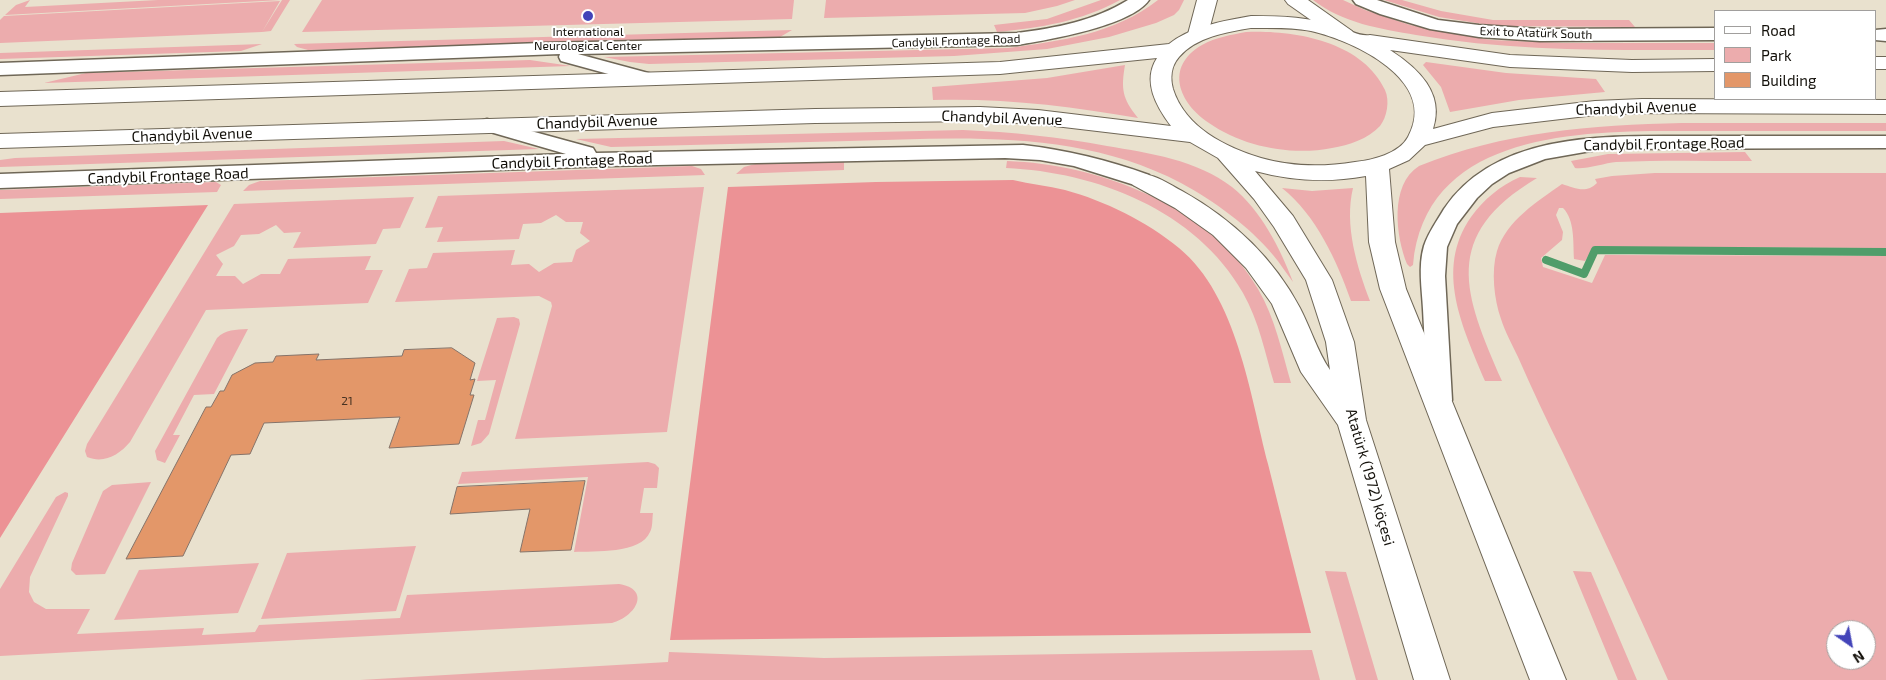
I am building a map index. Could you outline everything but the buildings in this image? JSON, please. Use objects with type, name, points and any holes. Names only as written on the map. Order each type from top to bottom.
[{"type":"main road","points":[[1198,34],[1206,0]]},
{"type":"main road","points":[[1295,0],[1351,37],[1387,56],[1410,75],[1424,97],[1427,119],[1418,140],[1402,155],[1376,166],[1342,173],[1302,173],[1263,166],[1226,154],[1193,134],[1172,113],[1161,90],[1162,69],[1174,50],[1198,34],[1222,26],[1251,22],[1275,22],[1314,26],[1351,37],[1510,61],[1632,66],[1714,65]]},
{"type":"main road","points":[[0,100],[1000,68],[1174,50]]},
{"type":"main road","name":"Chandybil Avenue","points":[[1418,140],[1492,120],[1577,110],[1642,106],[1886,106]]},
{"type":"main road","name":"Chandybil Avenue","points":[[4,142],[487,125],[815,116],[980,114],[1038,117],[1193,134]]},
{"type":"main road","name":"Atatürk (1972) köçesi","points":[[1226,154],[1262,192],[1284,222],[1319,280],[1340,342],[1351,420],[1432,680]]},
{"type":"main road","points":[[1376,166],[1382,242],[1393,289],[1548,680]]},
{"type":"main road","points":[[1141,180],[1178,198],[1206,216],[1232,236],[1257,263],[1284,303],[1311,364],[1351,420]]},
{"type":"street","name":"Candybil Frontage Road","points":[[75,65],[541,49],[1017,39],[1064,32],[1082,27],[1104,19],[1140,0]]},
{"type":"street","name":"Exit to Atatürk South","points":[[1362,0],[1386,10],[1436,25],[1478,32],[1540,35],[1714,34]]},
{"type":"street","points":[[541,49],[645,78]]},
{"type":"street","points":[[0,69],[75,65]]},
{"type":"street","points":[[0,86],[75,65]]},
{"type":"street","points":[[487,125],[608,159]]},
{"type":"street","name":"Candybil Frontage Road","points":[[1440,407],[1432,271],[1436,247],[1445,224],[1471,188],[1494,172],[1517,161],[1545,152],[1570,146],[1602,143],[1886,142]]},
{"type":"street","name":"Candybil Frontage Road","points":[[0,181],[608,159],[1027,152],[1075,159],[1141,180]]},
{"type":"green space","points":[[30,0],[25,7],[158,0],[281,0],[5,15],[16,5]]},
{"type":"green space","points":[[282,0],[290,0],[271,31],[262,32]]},
{"type":"green space","name":"International Neurological Center","points":[[322,0],[794,0],[792,19],[302,32]]},
{"type":"green space","points":[[826,0],[1075,0],[1025,13],[824,18]]},
{"type":"green space","points":[[1101,0],[1120,0],[1091,13],[1045,26],[997,32],[994,25],[1047,19]]},
{"type":"green space","points":[[1158,0],[1184,0],[1174,15],[1156,23],[1109,37],[1047,49],[954,56],[649,64],[604,57],[1008,48],[1067,39],[1105,28],[1124,21]]},
{"type":"green space","points":[[1313,0],[1343,0],[1365,10],[1410,25],[1491,40],[1563,43],[1714,43],[1714,50],[1565,49],[1490,45],[1403,33],[1362,24],[1324,8]]},
{"type":"green space","points":[[1384,0],[1402,0],[1441,11],[1493,20],[1629,20],[1635,27],[1495,26],[1439,17]]},
{"type":"green space","points":[[280,1],[262,32],[0,43],[0,20],[4,16]]},
{"type":"green space","points":[[792,30],[780,37],[308,50],[297,47],[294,44]]},
{"type":"green space","points":[[1246,32],[1285,33],[1305,37],[1325,42],[1344,50],[1360,60],[1374,73],[1387,94],[1387,109],[1380,126],[1364,138],[1351,143],[1332,148],[1301,151],[1252,144],[1209,123],[1190,105],[1184,95],[1180,85],[1180,74],[1183,64],[1190,54],[1207,42]]},
{"type":"green space","points":[[262,44],[241,51],[0,59],[0,53]]},
{"type":"green space","points":[[530,60],[571,66],[44,83],[86,73]]},
{"type":"green space","points":[[1426,62],[1506,73],[1596,79],[1605,92],[1519,100],[1450,112],[1441,87],[1423,65]]},
{"type":"green space","points":[[1125,65],[1124,93],[1129,105],[1138,118],[1036,104],[985,100],[933,100],[932,87],[1047,78]]},
{"type":"green space","points":[[1682,123],[1886,123],[1886,131],[1619,132],[1572,136],[1526,144],[1484,160],[1450,184],[1425,218],[1413,265],[1410,267],[1407,264],[1398,226],[1399,198],[1409,175],[1419,166],[1483,145],[1548,132]]},
{"type":"green space","points":[[963,130],[1035,135],[1089,143],[1156,155],[1204,170],[1232,187],[1261,218],[1276,243],[1293,282],[1264,244],[1218,206],[1181,183],[1142,166],[1101,153],[1060,145],[976,139],[611,147],[576,139]]},
{"type":"green space","points":[[504,141],[539,149],[0,167],[0,160],[15,158]]},
{"type":"green space","points":[[1745,152],[1752,161],[1616,162],[1575,168],[1571,161],[1608,154]]},
{"type":"green space","points":[[844,161],[844,170],[736,174],[744,167],[755,164]]},
{"type":"green space","points":[[1007,161],[1042,164],[1114,181],[1149,195],[1182,213],[1212,234],[1237,260],[1264,300],[1278,335],[1291,383],[1274,383],[1249,304],[1223,264],[1199,239],[1171,218],[1141,201],[1108,187],[1040,171],[1006,168]]},
{"type":"green space","points":[[692,166],[701,169],[705,175],[243,191],[249,185],[260,181]]},
{"type":"green space","points":[[1655,173],[1886,173],[1886,248],[1594,247],[1585,261],[1574,259],[1570,219],[1563,208],[1559,208],[1556,215],[1563,232],[1562,240],[1541,258],[1543,267],[1592,283],[1605,255],[1886,256],[1886,680],[1668,680],[1507,333],[1495,294],[1494,267],[1497,251],[1501,240],[1515,221],[1562,184],[1585,189],[1597,183],[1595,179]]},
{"type":"green space","points":[[1520,177],[1537,178],[1506,200],[1485,222],[1473,245],[1469,269],[1471,294],[1478,321],[1502,381],[1485,381],[1461,320],[1453,278],[1454,258],[1460,237],[1476,210],[1493,194]]},
{"type":"green space","points":[[216,182],[221,185],[217,192],[0,199],[0,190]]},
{"type":"green space","points":[[704,187],[667,432],[515,439],[552,306],[551,302],[539,296],[395,302],[409,269],[427,268],[433,253],[515,250],[511,265],[529,264],[539,272],[554,263],[572,262],[576,250],[590,241],[580,233],[583,222],[566,222],[556,215],[541,223],[523,224],[519,239],[437,242],[443,227],[425,228],[438,196]]},
{"type":"green space","points":[[1282,188],[1312,191],[1353,188],[1350,216],[1353,246],[1370,301],[1351,301],[1332,255],[1315,225],[1305,211]]},
{"type":"green space","points":[[414,197],[400,228],[383,229],[376,244],[293,248],[301,232],[284,233],[276,225],[259,234],[241,235],[234,246],[216,255],[223,264],[216,276],[235,276],[243,284],[261,274],[280,274],[288,259],[371,256],[365,270],[383,270],[368,303],[206,310],[130,442],[111,457],[93,459],[87,457],[85,451],[87,444],[234,204]]},
{"type":"green space","points":[[514,317],[519,319],[520,324],[489,434],[481,443],[471,446],[478,420],[485,420],[496,380],[477,381],[497,318]]},
{"type":"green space","points":[[248,329],[214,394],[194,395],[173,435],[180,435],[165,463],[157,460],[155,451],[217,338],[227,331]]},
{"type":"green space","points":[[648,462],[655,464],[659,468],[657,488],[644,488],[640,513],[653,513],[651,530],[645,539],[637,544],[616,550],[574,552],[588,477],[458,484],[462,472]]},
{"type":"green space","points":[[151,482],[105,574],[76,575],[71,570],[72,563],[103,491],[112,485]]},
{"type":"green space","points":[[65,492],[68,493],[68,496],[30,577],[29,592],[34,602],[46,609],[90,609],[77,634],[204,628],[202,635],[255,632],[259,625],[400,618],[407,595],[619,584],[635,591],[637,603],[628,615],[612,623],[0,656],[0,589],[56,497]]},
{"type":"green space","points":[[416,546],[396,611],[261,619],[287,553]]},
{"type":"green space","points":[[259,563],[238,613],[114,620],[139,570]]},
{"type":"green space","points":[[1325,571],[1346,572],[1378,680],[1356,680]]},
{"type":"green space","points":[[1573,571],[1591,572],[1637,680],[1618,680]]},
{"type":"green space","points":[[1312,650],[1320,680],[360,680],[668,662],[669,652],[824,658]]},
{"type":"shaded area","points":[[1013,180],[1080,195],[1125,213],[1153,229],[1179,248],[1199,268],[1215,292],[1228,319],[1247,378],[1311,633],[670,640],[728,187]]},
{"type":"shaded area","points":[[208,205],[0,538],[0,213]]},
{"type":"waterway","points":[[1546,260],[1584,274],[1595,250],[1886,252]]},
{"type":"place","name":"International Neurological Center","points":[[588,16]]}]
